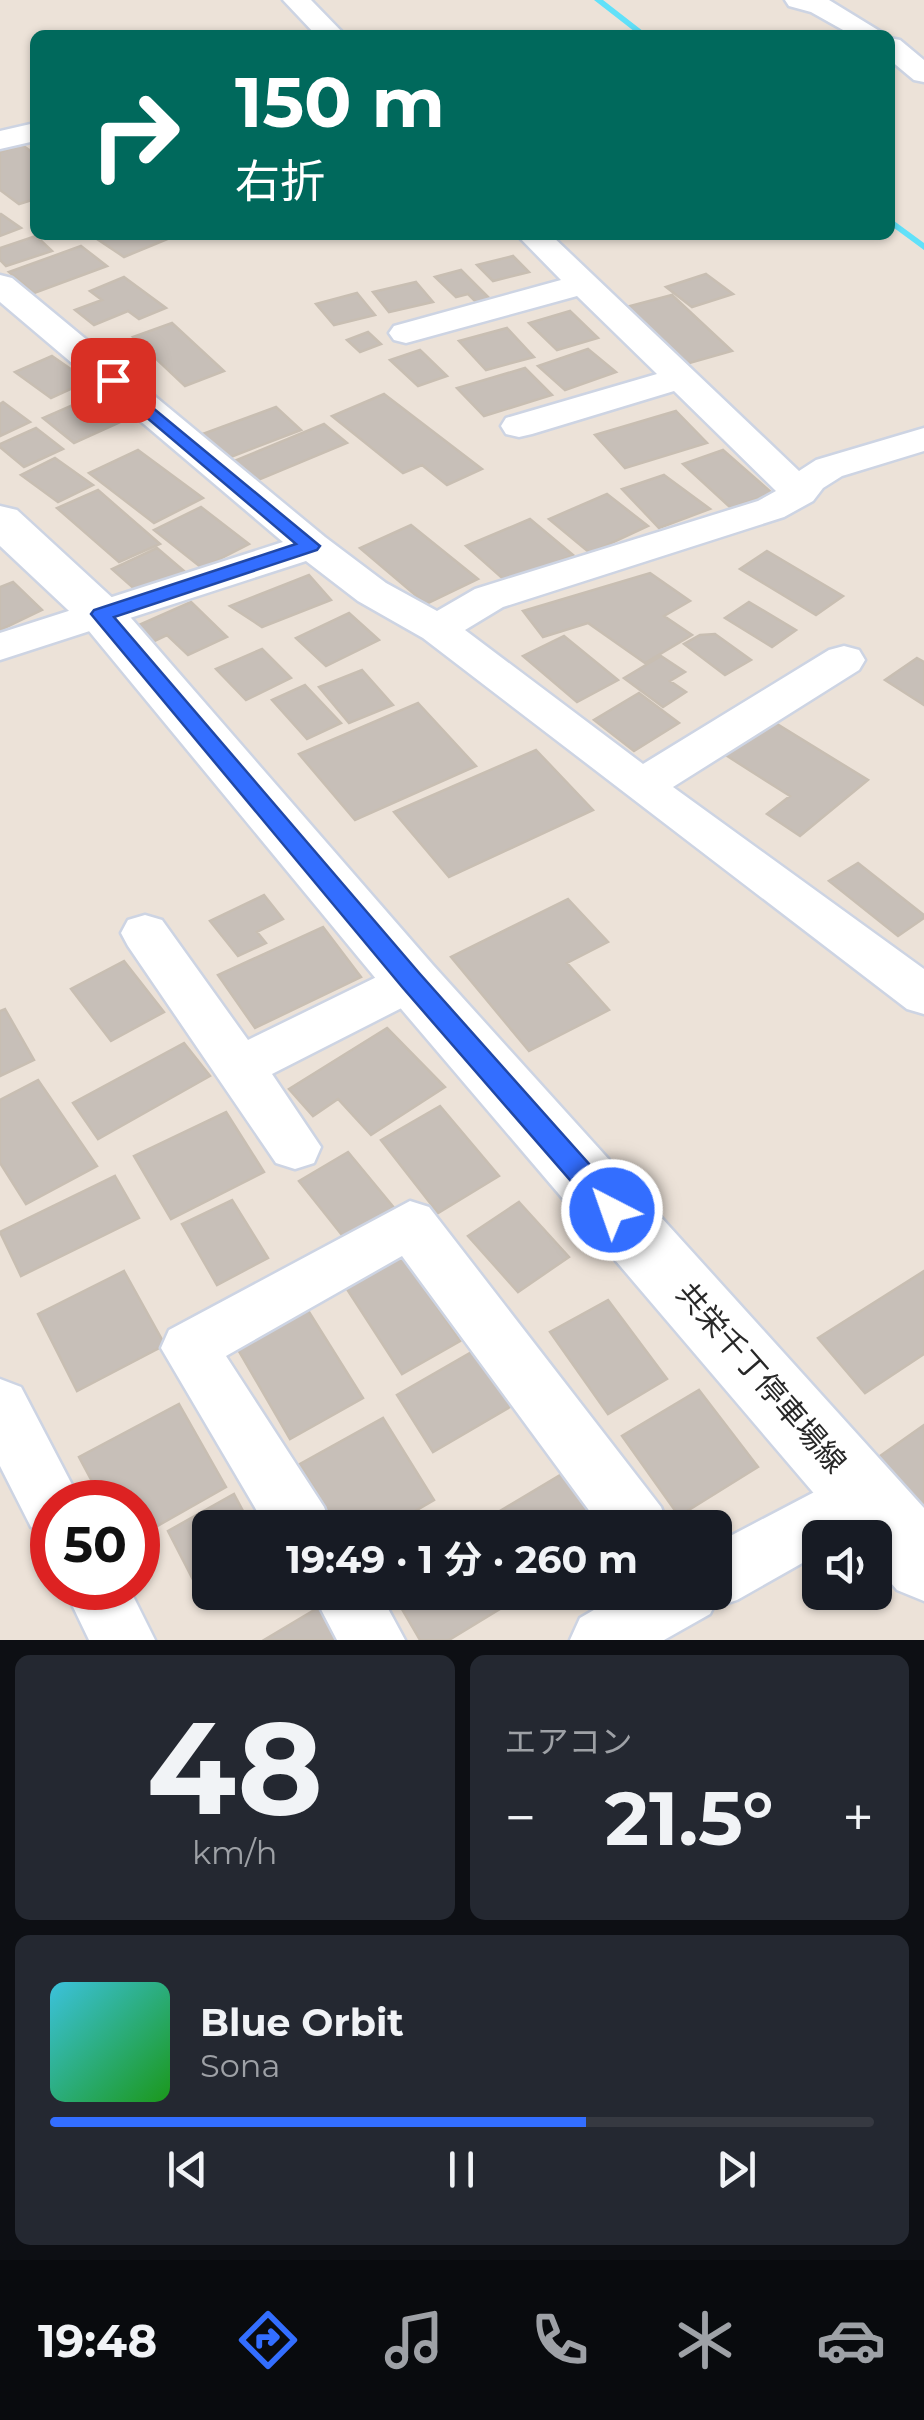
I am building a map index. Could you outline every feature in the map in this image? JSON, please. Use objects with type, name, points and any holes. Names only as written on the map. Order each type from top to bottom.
[{"type":"main road","name":"共栄千丁停車場線","points":[[0,520],[101,614],[412,981],[924,1564]]},
{"type":"street","points":[[296,0],[326,30]]},
{"type":"street","points":[[798,0],[820,6],[863,30]]},
{"type":"street","points":[[895,50],[924,74]]},
{"type":"street","points":[[0,140],[30,133]]},
{"type":"street","points":[[538,240],[800,494]]},
{"type":"street","points":[[406,334],[582,284]]},
{"type":"street","points":[[0,286],[310,546],[372,592],[437,629],[924,995]]},
{"type":"street","points":[[519,426],[680,378]]},
{"type":"street","points":[[437,629],[489,598],[771,509],[800,494],[810,480],[829,468],[924,438]]},
{"type":"street","points":[[0,647],[310,546]]},
{"type":"street","points":[[641,786],[844,660]]},
{"type":"street","points":[[145,934],[296,1147]]},
{"type":"street","points":[[240,1067],[412,981]]},
{"type":"street","points":[[291,1510],[188,1348],[410,1224],[624,1510]]},
{"type":"street","points":[[0,1406],[38,1480]]},
{"type":"street","points":[[732,1569],[864,1495]]},
{"type":"street","points":[[107,1610],[123,1640]]},
{"type":"street","points":[[354,1610],[373,1640]]},
{"type":"street","points":[[602,1640],[657,1610]]},
{"type":"building","points":[[22,145],[30,151],[30,201],[19,204],[0,190],[0,152]]},
{"type":"building","points":[[1,214],[21,228],[0,236]]},
{"type":"building","points":[[30,238],[40,240],[52,251],[6,266],[0,260],[0,248]]},
{"type":"building","points":[[98,240],[165,240],[124,257]]},
{"type":"building","points":[[81,246],[107,266],[34,293],[9,272]]},
{"type":"building","points":[[513,256],[529,272],[493,281],[477,265]]},
{"type":"building","points":[[461,270],[494,303],[478,304],[468,294],[456,297],[435,277]]},
{"type":"building","points":[[706,274],[733,294],[692,307],[666,287]]},
{"type":"building","points":[[124,277],[166,308],[139,319],[128,311],[94,325],[75,310],[102,300],[90,291]]},
{"type":"building","points":[[416,282],[433,302],[389,312],[373,292]]},
{"type":"building","points":[[357,293],[375,315],[334,325],[316,304]]},
{"type":"building","points":[[672,295],[732,351],[682,365],[623,308]]},
{"type":"building","points":[[570,311],[598,338],[557,350],[529,323]]},
{"type":"building","points":[[172,323],[224,371],[185,386],[133,337]]},
{"type":"building","points":[[507,328],[534,357],[486,370],[459,341]]},
{"type":"building","points":[[368,332],[381,344],[360,352],[347,340]]},
{"type":"building","points":[[588,349],[616,372],[565,390],[538,366]]},
{"type":"building","points":[[420,350],[447,376],[418,386],[390,360]]},
{"type":"building","points":[[52,356],[88,381],[51,398],[15,372]]},
{"type":"building","points":[[525,368],[552,395],[484,416],[457,388]]},
{"type":"building","points":[[384,394],[482,469],[447,485],[422,465],[403,473],[332,416]]},
{"type":"building","points":[[96,395],[127,419],[74,443],[43,418]]},
{"type":"building","points":[[3,402],[30,422],[0,436],[0,404]]},
{"type":"building","points":[[276,407],[301,430],[228,458],[200,435]]},
{"type":"building","points":[[676,411],[707,443],[625,468],[595,435]]},
{"type":"building","points":[[324,424],[347,443],[253,482],[232,462]]},
{"type":"building","points":[[36,428],[63,449],[24,467],[0,444]]},
{"type":"building","points":[[138,450],[203,498],[154,523],[89,473]]},
{"type":"building","points":[[723,450],[772,493],[731,508],[683,464]]},
{"type":"building","points":[[55,458],[93,485],[58,502],[21,475]]},
{"type":"building","points":[[664,475],[710,509],[659,528],[622,489]]},
{"type":"building","points":[[98,490],[160,544],[119,562],[57,508]]},
{"type":"building","points":[[607,494],[648,526],[590,553],[549,519]]},
{"type":"building","points":[[201,507],[249,544],[202,568],[154,530]]},
{"type":"building","points":[[530,519],[573,555],[509,584],[466,546]]},
{"type":"building","points":[[411,525],[478,579],[426,604],[360,548]]},
{"type":"building","points":[[157,548],[191,577],[164,579],[138,592],[112,569]]},
{"type":"building","points":[[767,551],[843,596],[816,615],[740,569]]},
{"type":"building","points":[[650,573],[690,601],[664,616],[692,635],[645,663],[588,623],[543,637],[523,611]]},
{"type":"building","points":[[309,575],[331,600],[262,627],[230,606]]},
{"type":"building","points":[[13,582],[42,610],[0,630],[0,587]]},
{"type":"building","points":[[191,602],[227,637],[188,655],[167,635],[146,645],[130,629]]},
{"type":"building","points":[[749,602],[796,630],[772,647],[725,618]]},
{"type":"building","points":[[349,613],[379,640],[326,666],[296,638]]},
{"type":"building","points":[[715,634],[751,660],[725,675],[684,644],[700,635]]},
{"type":"building","points":[[564,636],[618,680],[577,702],[523,656]]},
{"type":"building","points":[[262,649],[291,678],[246,700],[216,669]]},
{"type":"building","points":[[661,656],[685,672],[670,681],[686,692],[663,707],[624,678]]},
{"type":"building","points":[[917,658],[924,662],[924,705],[885,680]]},
{"type":"building","points":[[362,670],[393,705],[349,723],[319,687]]},
{"type":"building","points":[[305,685],[341,723],[307,739],[272,700]]},
{"type":"building","points":[[639,693],[679,723],[634,751],[594,720]]},
{"type":"building","points":[[418,703],[476,766],[355,820],[299,754]]},
{"type":"building","points":[[769,719],[868,780],[800,836],[767,814],[790,796],[724,754]]},
{"type":"building","points":[[536,750],[593,810],[449,877],[394,812]]},
{"type":"building","points":[[858,863],[924,918],[898,936],[829,881]]},
{"type":"building","points":[[264,895],[283,919],[257,932],[266,943],[238,956],[210,921]]},
{"type":"building","points":[[568,899],[608,942],[567,963],[609,1010],[529,1051],[451,957]]},
{"type":"building","points":[[323,927],[361,977],[255,1028],[218,975]]},
{"type":"building","points":[[124,961],[164,1012],[111,1041],[71,989]]},
{"type":"building","points":[[5,1009],[34,1060],[0,1076],[0,1011]]},
{"type":"building","points":[[387,1028],[445,1087],[371,1135],[338,1099],[313,1116],[289,1089]]},
{"type":"building","points":[[184,1043],[210,1076],[98,1139],[73,1103]]},
{"type":"building","points":[[38,1080],[97,1166],[26,1204],[0,1163],[0,1100]]},
{"type":"building","points":[[440,1106],[499,1176],[438,1213],[381,1140]]},
{"type":"building","points":[[226,1112],[264,1172],[171,1219],[134,1156]]},
{"type":"building","points":[[348,1152],[395,1209],[346,1240],[299,1181]]},
{"type":"building","points":[[115,1176],[139,1218],[21,1276],[0,1232]]},
{"type":"building","points":[[232,1200],[268,1258],[217,1285],[182,1224]]},
{"type":"building","points":[[519,1202],[569,1257],[518,1292],[468,1236]]},
{"type":"building","points":[[400,1253],[460,1341],[402,1374],[343,1283]]},
{"type":"building","points":[[124,1271],[165,1345],[77,1391],[38,1314]]},
{"type":"building","points":[[924,1271],[924,1354],[865,1393],[818,1338]]},
{"type":"building","points":[[608,1300],[667,1379],[608,1414],[550,1332]]},
{"type":"building","points":[[304,1304],[363,1398],[290,1439],[233,1341]]},
{"type":"building","points":[[477,1349],[515,1404],[433,1452],[397,1395]]},
{"type":"building","points":[[699,1390],[758,1467],[689,1510],[675,1510],[622,1436]]},
{"type":"building","points":[[179,1404],[226,1487],[160,1524],[160,1480],[91,1480],[79,1457]]},
{"type":"building","points":[[383,1418],[434,1500],[417,1510],[327,1510],[300,1464]]},
{"type":"building","points":[[924,1425],[924,1512],[870,1463]]},
{"type":"building","points":[[567,1471],[594,1510],[502,1510]]},
{"type":"building","points":[[234,1494],[242,1510],[205,1510]]},
{"type":"building","points":[[192,1518],[192,1578],[168,1531]]},
{"type":"building","points":[[314,1610],[323,1610],[339,1640],[264,1640]]},
{"type":"building","points":[[402,1610],[498,1610],[449,1640],[420,1640]]},
{"type":"waterway","points":[[598,0],[637,30]]},
{"type":"waterway","points":[[895,225],[924,247]]},
{"type":"route","points":[[113,380],[310,546],[101,614],[612,1210]]}]
